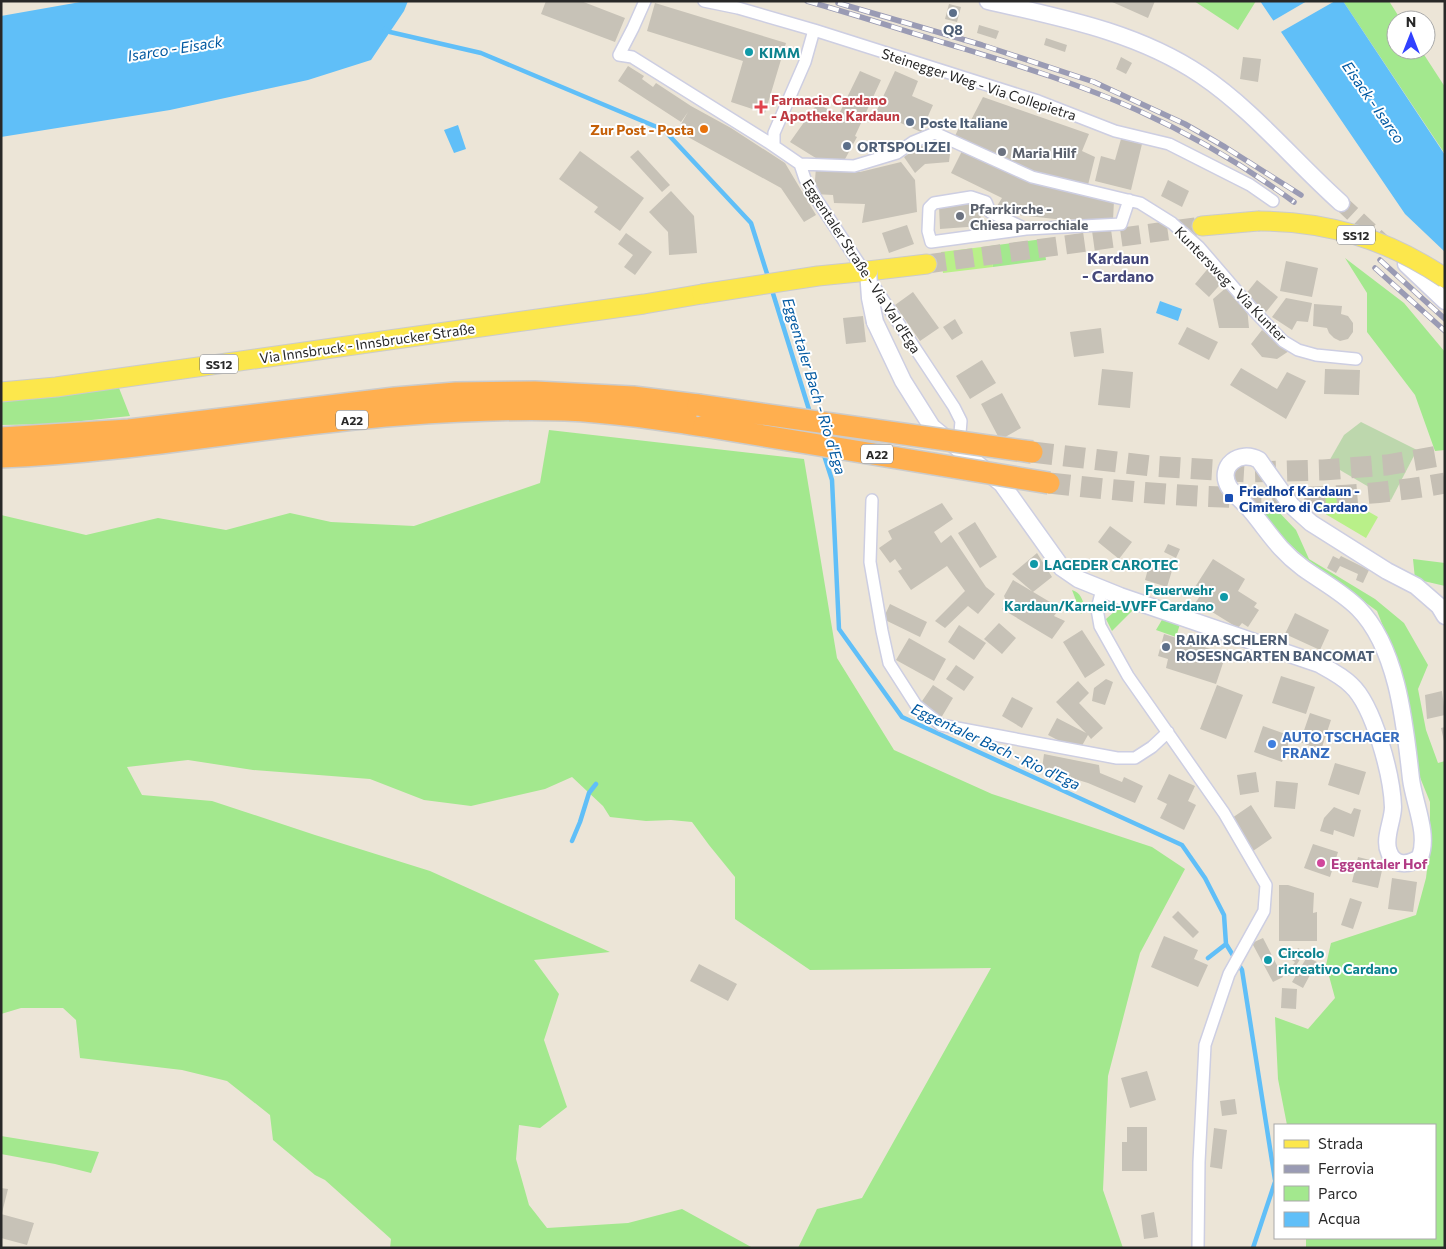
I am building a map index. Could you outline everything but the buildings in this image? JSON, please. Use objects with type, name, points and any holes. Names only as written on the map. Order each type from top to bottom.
[{"type":"highway","name":"A22","points":[[1,438],[129,430],[396,398],[456,393],[535,392],[633,398],[698,405],[1032,452]]},
{"type":"highway","name":"A22","points":[[1,457],[70,454],[398,415],[565,410],[630,415],[704,426],[1049,483]]},
{"type":"main road","name":"SS12","points":[[1202,226],[1258,221],[1314,224],[1348,232],[1402,253],[1445,278]]},
{"type":"main road","name":"SS12","points":[[868,271],[927,264]]},
{"type":"main road","name":"Via Innsbruck - Innsbrucker Straße","points":[[1,392],[56,387],[634,306],[818,276],[868,271]]},
{"type":"street","name":"Eggentaler Straße - Via Val d'Ega","points":[[645,1],[619,55],[632,57],[774,145],[800,164],[805,179],[815,197],[954,407],[961,422],[958,449]]},
{"type":"street","name":"Steinegger Weg - Via Collepietra","points":[[704,1],[738,8],[814,30],[1038,100],[1115,131],[1168,144],[1250,186],[1273,201]]},
{"type":"street","points":[[988,1],[1100,27],[1140,42],[1202,75],[1246,112],[1341,203]]},
{"type":"street","points":[[774,145],[774,133],[805,62],[814,30]]},
{"type":"street","name":"Kuntersweg - Via Kunter","points":[[800,164],[854,166],[897,153],[914,142],[935,133],[1032,177],[1140,203],[1172,222],[1199,247],[1283,341],[1298,350],[1316,355],[1356,359]]},
{"type":"street","points":[[1026,229],[990,212],[986,202],[970,197],[934,203],[929,208],[928,231],[931,242],[1026,229],[1121,224],[1129,200]]},
{"type":"street","points":[[1406,264],[1445,301]]},
{"type":"street","points":[[868,271],[870,298],[875,322],[903,380],[932,428],[1002,484],[1062,568],[1078,579],[1102,589],[1319,664],[1337,674],[1352,686],[1364,703],[1386,762],[1392,789],[1393,809],[1388,850],[1398,863],[1407,864],[1420,857],[1424,849],[1395,681],[1384,649],[1376,632],[1358,608],[1284,552],[1270,537],[1227,483],[1226,476],[1231,462],[1237,457],[1244,456],[1252,456],[1259,460],[1291,505],[1311,523],[1416,586],[1439,606],[1445,616]]},
{"type":"street","points":[[872,500],[870,562],[889,663],[916,705],[941,725],[1117,758],[1136,758],[1152,747],[1168,732]]},
{"type":"street","points":[[1102,589],[1097,609],[1097,618],[1100,626],[1128,676],[1224,813],[1266,885],[1264,910],[1229,974],[1204,1045],[1199,1162],[1198,1248]]},
{"type":"green space","points":[[1194,1],[1256,1],[1238,30]]},
{"type":"green space","points":[[1343,1],[1389,1],[1395,10],[1386,10],[1386,60],[1427,60],[1445,87],[1445,154]]},
{"type":"green space","points":[[1043,239],[1046,260],[993,267],[990,246]]},
{"type":"green space","points":[[990,246],[993,267],[943,273],[941,252]]},
{"type":"green space","points":[[1345,258],[1404,303],[1445,352],[1445,450],[1435,451],[1415,395],[1367,332],[1367,293]]},
{"type":"green space","points":[[119,388],[130,416],[53,424],[1,425],[1,400],[63,396]]},
{"type":"green space","points":[[1361,422],[1417,450],[1391,500],[1328,463],[1344,435]]},
{"type":"green space","points":[[549,430],[804,459],[837,658],[894,750],[992,794],[1152,847],[1185,869],[1140,953],[1108,1076],[1103,1190],[1123,1248],[798,1248],[817,1209],[862,1198],[991,968],[810,970],[735,919],[735,877],[692,822],[671,820],[646,821],[610,817],[603,806],[572,777],[545,789],[471,806],[424,800],[370,779],[253,770],[188,760],[127,767],[142,795],[212,801],[430,871],[610,952],[534,960],[559,994],[544,1040],[567,1107],[540,1128],[519,1125],[516,1159],[529,1205],[547,1228],[628,1223],[682,1209],[753,1248],[390,1248],[391,1239],[325,1180],[315,1175],[273,1140],[270,1115],[227,1081],[182,1070],[80,1058],[76,1020],[63,1008],[21,1008],[1,1014],[1,515],[86,535],[158,518],[226,530],[290,513],[331,522],[414,526],[540,483]]},
{"type":"green space","points":[[1329,489],[1378,517],[1366,538],[1317,509]]},
{"type":"green space","points":[[1260,507],[1275,508],[1296,530],[1309,559],[1375,599],[1404,623],[1428,665],[1418,689],[1426,730],[1438,763],[1445,761],[1445,1248],[1306,1248],[1306,1239],[1436,1239],[1436,1124],[1287,1124],[1278,1079],[1275,1017],[1308,1029],[1335,998],[1326,965],[1331,943],[1416,915],[1426,878],[1430,845],[1430,802],[1417,770],[1411,713],[1404,679],[1377,611],[1304,557],[1277,533]]},
{"type":"green space","points":[[1413,559],[1445,563],[1445,586],[1415,579]]},
{"type":"green space","points":[[1072,590],[1083,601],[1085,607],[1081,614]]},
{"type":"green space","points":[[1123,604],[1135,608],[1112,631],[1106,619]]},
{"type":"green space","points":[[1163,618],[1180,624],[1176,637],[1156,630]]},
{"type":"green space","points":[[1,1136],[99,1152],[91,1173],[1,1154]]},
{"type":"water","name":"Isarco - Eisack","points":[[86,1],[408,1],[404,11],[371,60],[308,80],[170,110],[1,137],[1,16]]},
{"type":"water","name":"Eisack - Isarco","points":[[1260,1],[1343,1],[1445,155],[1445,252],[1405,214]]},
{"type":"water","points":[[458,125],[466,149],[454,153],[444,130]]},
{"type":"water","points":[[1160,301],[1182,309],[1178,321],[1156,313]]},
{"type":"pier","points":[[1307,1],[1335,1],[1279,33],[1271,22]]},
{"type":"waterway","name":"Eggentaler Bach - Rio d'Ega","points":[[385,29],[390,32],[481,53],[664,130],[751,223],[769,280]]},
{"type":"waterway","name":"Eggentaler Bach - Rio d'Ega","points":[[771,287],[811,416]]},
{"type":"waterway","name":"Eggentaler Bach - Rio d'Ega","points":[[823,452],[832,480],[839,629],[902,717],[1182,845],[1205,878],[1224,915],[1226,944],[1242,970],[1274,1174]]},
{"type":"waterway","points":[[572,841],[589,793],[596,784]]},
{"type":"waterway","points":[[1208,958],[1226,944]]},
{"type":"waterway","name":"Eggentaler Bach - Rio d'Ega","points":[[1253,1248],[1274,1185]]},
{"type":"tunnel","points":[[1341,203],[1386,245]]},
{"type":"tunnel","points":[[927,264],[1202,226]]},
{"type":"tunnel","points":[[1032,452],[1151,466],[1249,472],[1323,470],[1387,465],[1445,455]]},
{"type":"tunnel","points":[[1049,483],[1148,493],[1247,498],[1346,495],[1395,491],[1445,483]]},
{"type":"railway","points":[[807,1],[1018,66],[1114,100],[1198,141],[1257,176],[1294,202]]},
{"type":"railway","points":[[838,3],[982,45],[1094,82],[1185,124],[1301,195]]},
{"type":"railway","points":[[1380,260],[1445,319]]},
{"type":"railway","points":[[1375,268],[1445,331]]},
{"type":"place","name":"Q8","points":[[953,13]]},
{"type":"place","name":"KIMM","points":[[749,52]]},
{"type":"place","name":"Farmacia Cardano - Apotheke Kardaun","points":[[761,107]]},
{"type":"place","name":"Poste Italiane","points":[[910,122]]},
{"type":"place","name":"Zur Post - Posta","points":[[704,129]]},
{"type":"place","name":"ORTSPOLIZEI","points":[[847,146]]},
{"type":"place","name":"Maria Hilf","points":[[1002,152]]},
{"type":"place","name":"Pfarrkirche - Chiesa parrochiale","points":[[960,216]]},
{"type":"place","name":"Friedhof Kardaun - Cimitero di Cardano","points":[[1229,498]]},
{"type":"place","name":"LAGEDER CAROTEC","points":[[1034,564]]},
{"type":"place","name":"Feuerwehr Kardaun/Karneid-VVFF Cardano","points":[[1224,597]]},
{"type":"place","name":"RAIKA SCHLERN ROSESNGARTEN BANCOMAT","points":[[1166,647]]},
{"type":"place","name":"AUTO TSCHAGER FRANZ","points":[[1272,744]]},
{"type":"place","name":"Eggentaler Hof","points":[[1321,863]]},
{"type":"place","name":"Circolo ricreativo Cardano","points":[[1268,960]]},
{"type":"district","name":"Kardaun - Cardano","points":[[1118,266]]}]
